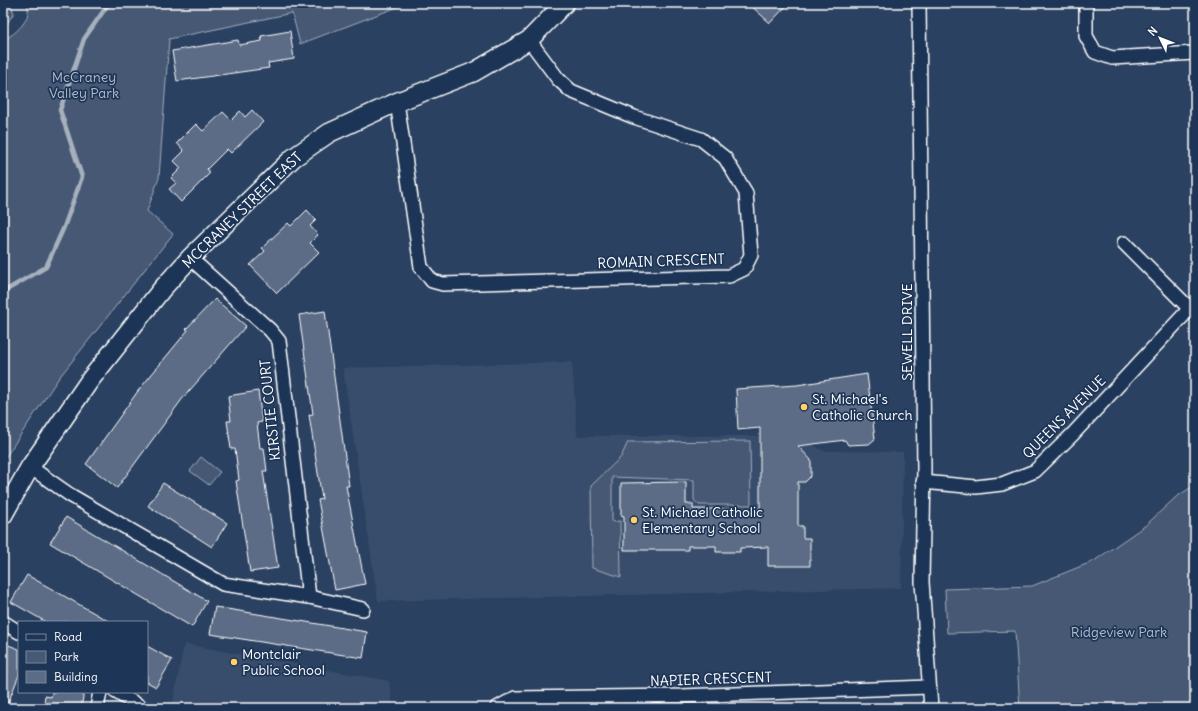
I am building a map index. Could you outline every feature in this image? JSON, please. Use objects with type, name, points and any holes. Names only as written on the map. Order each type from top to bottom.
[{"type":"street","name":"MCCRANEY STREET EAST","points":[[3,515],[30,467],[90,380],[162,289],[190,258],[293,158],[329,133],[397,102],[474,72],[529,40],[565,3]]},
{"type":"street","name":"SEWELL DRIVE","points":[[919,3],[923,482],[922,582],[931,708]]},
{"type":"street","points":[[1086,3],[1086,36],[1095,52],[1112,58],[1195,53]]},
{"type":"street","name":"ROMAIN CRESCENT","points":[[397,102],[421,268],[432,281],[443,284],[729,276],[744,269],[751,255],[746,194],[725,158],[701,139],[634,117],[571,91],[558,79],[529,40]]},
{"type":"street","points":[[1124,243],[1192,305]]},
{"type":"street","name":"KIRSTIE COURT","points":[[190,258],[270,330],[279,341],[309,597]]},
{"type":"street","name":"QUEENS AVENUE","points":[[923,482],[976,487],[1002,484],[1035,471],[1072,435],[1182,318],[1192,305]]},
{"type":"street","points":[[30,467],[70,495],[223,584],[309,597],[363,609]]},
{"type":"street","points":[[3,622],[18,631]]},
{"type":"street","name":"NAPIER CRESCENT","points":[[497,708],[515,698],[682,696],[929,687]]},
{"type":"street","points":[[97,708],[100,693]]},
{"type":"street","points":[[118,693],[141,707]]},
{"type":"shaded area","name":"St. Michael Catholic Elementary School","points":[[572,362],[577,436],[800,436],[823,451],[903,452],[901,588],[378,601],[343,368]]},
{"type":"shaded area","name":"Montclair Public School","points":[[184,644],[389,681],[393,708],[172,708]]},
{"type":"green space","points":[[3,3],[10,3],[14,13],[3,27]]},
{"type":"green space","name":"McCraney Valley Park","points":[[26,3],[408,3],[300,44],[292,13],[169,39],[159,178],[147,211],[173,234],[58,379],[3,461],[3,47],[5,39],[19,29],[26,19],[28,8]]},
{"type":"green space","points":[[750,441],[751,505],[699,505],[694,500],[694,480],[612,477],[612,522],[620,521],[621,577],[592,568],[591,486],[621,457],[628,442]]},
{"type":"green space","points":[[201,457],[220,472],[209,485],[190,471]]},
{"type":"green space","name":"Ridgeview Park","points":[[1195,485],[1195,708],[1020,708],[1015,631],[947,633],[945,589],[1032,586],[1094,561],[1146,525],[1176,497]]},
{"type":"building","points":[[748,3],[789,3],[770,23]]},
{"type":"building","points":[[290,31],[294,59],[268,63],[269,68],[177,81],[172,51],[238,40],[239,45],[262,41],[261,36]]},
{"type":"building","points":[[252,110],[263,122],[231,153],[227,149],[207,169],[210,173],[181,202],[169,189],[176,183],[171,178],[181,168],[174,161],[184,151],[177,143],[196,124],[203,131],[223,112],[231,120],[240,111],[245,117]]},
{"type":"building","points":[[307,210],[316,220],[310,226],[318,235],[310,243],[319,252],[277,293],[250,265],[265,251],[262,248],[288,223],[291,226]]},
{"type":"building","points":[[215,299],[246,326],[183,398],[117,488],[86,464],[138,391],[188,330],[186,329]]},
{"type":"building","points":[[325,311],[349,486],[346,486],[365,584],[335,590],[318,500],[322,499],[309,415],[313,414],[299,315]]},
{"type":"building","points":[[867,374],[875,439],[869,444],[848,445],[845,440],[798,446],[811,460],[811,476],[805,482],[798,482],[798,526],[803,526],[803,538],[810,538],[810,566],[768,566],[768,547],[740,548],[740,552],[716,552],[716,546],[688,546],[688,550],[624,550],[624,516],[621,515],[621,483],[686,482],[686,504],[693,504],[693,509],[760,509],[760,428],[738,430],[736,389],[797,385]]},
{"type":"building","points":[[258,391],[262,422],[257,423],[260,448],[264,448],[267,471],[263,471],[278,568],[250,572],[236,481],[239,480],[235,449],[231,449],[227,421],[231,421],[228,396]]},
{"type":"building","points":[[163,483],[227,523],[212,547],[148,506]]},
{"type":"building","points":[[66,517],[207,601],[192,627],[50,543]]},
{"type":"building","points":[[27,575],[108,621],[44,621],[11,602]]},
{"type":"building","points":[[215,607],[367,632],[363,658],[210,634]]},
{"type":"building","points":[[3,643],[18,649],[18,678],[6,708],[3,708]]},
{"type":"building","points":[[148,647],[172,660],[156,687],[148,683]]},
{"type":"building","points":[[52,693],[84,693],[81,708],[43,708],[45,696],[51,697]]},
{"type":"waterway","points":[[3,292],[46,267],[64,227],[82,177],[60,110],[84,39],[109,3]]},
{"type":"place","name":"St. Michael's Catholic Church","points":[[804,407]]},
{"type":"place","name":"St. Michael Catholic Elementary School","points":[[634,520]]},
{"type":"place","name":"Montclair Public School","points":[[234,662]]}]
